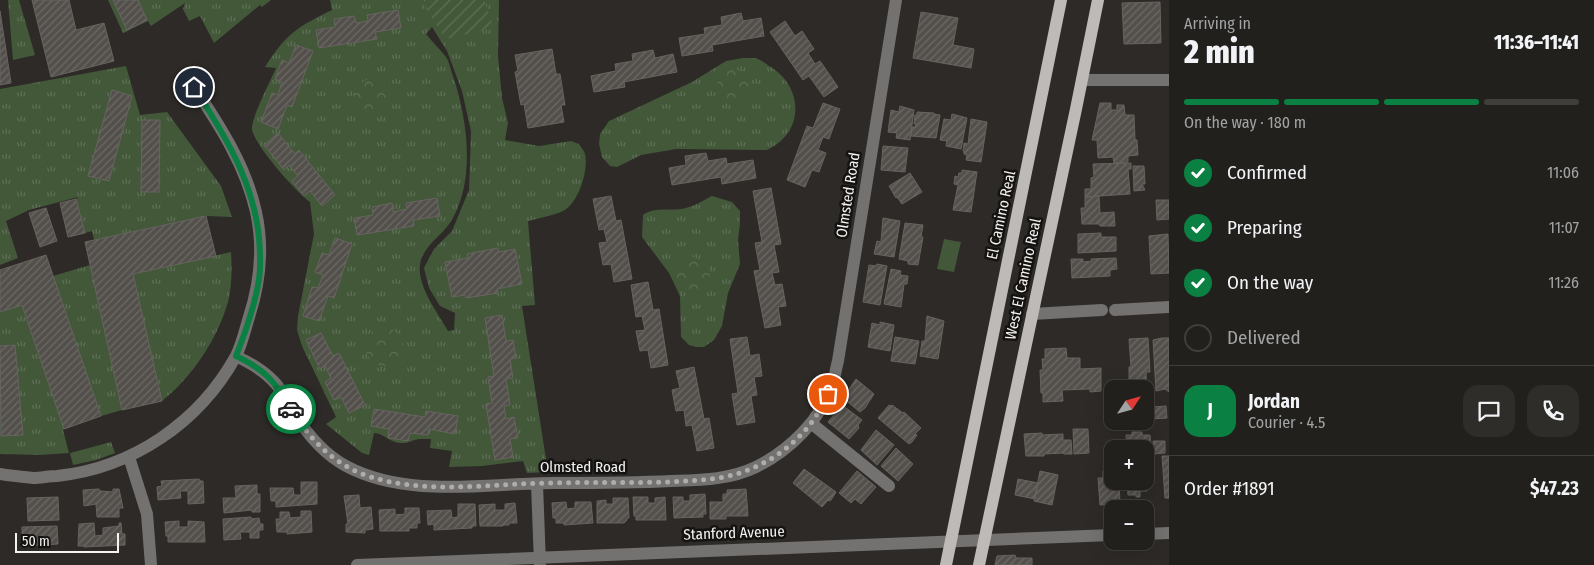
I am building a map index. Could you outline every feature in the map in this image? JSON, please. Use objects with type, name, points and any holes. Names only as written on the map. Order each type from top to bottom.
[{"type":"main road","name":"El Camino Real","points":[[951,540],[1061,0]]},
{"type":"main road","name":"West El Camino Real","points":[[979,565],[1098,0]]},
{"type":"main road","points":[[946,565],[951,540]]},
{"type":"street","name":"Olmsted Road","points":[[236,356],[262,371],[277,385],[309,435],[326,453],[345,466],[365,475],[386,481],[426,486],[460,487],[537,484],[622,484],[708,480],[733,475],[755,467],[776,456],[795,442],[811,423],[823,406],[833,383],[896,0]]},
{"type":"street","points":[[1082,80],[1169,80]]},
{"type":"street","points":[[0,474],[36,478],[68,474],[92,470],[129,457],[150,446],[185,420],[212,391],[236,356],[246,328],[259,278],[260,248],[257,219],[252,198],[239,162],[221,129],[194,87]]},
{"type":"street","points":[[1032,314],[1169,307]]},
{"type":"street","points":[[811,423],[889,486]]},
{"type":"street","points":[[129,457],[147,514],[151,565]]},
{"type":"street","points":[[537,484],[540,561]]},
{"type":"street","points":[[1154,534],[1169,533]]},
{"type":"street","name":"Stanford Avenue","points":[[357,565],[540,561],[951,540],[984,541],[1104,535]]},
{"type":"green space","points":[[8,0],[19,0],[35,55],[13,60]]},
{"type":"green space","points":[[108,0],[271,0],[262,7],[260,5],[214,43],[200,16],[189,21],[183,9],[185,3],[151,26],[148,21],[123,33]]},
{"type":"green space","points":[[330,0],[499,0],[498,56],[502,98],[508,123],[505,140],[539,146],[571,141],[579,144],[585,153],[584,177],[578,194],[568,207],[550,216],[528,221],[535,305],[522,306],[548,472],[527,473],[523,461],[482,466],[449,467],[452,451],[430,448],[431,439],[399,443],[374,433],[369,455],[362,453],[326,424],[336,417],[302,346],[297,330],[314,234],[310,202],[286,179],[260,146],[252,129],[258,108],[276,68],[265,67],[272,56],[293,32],[332,10]],"holes":[[[432,27],[447,51],[462,91],[471,131],[469,190],[452,231],[434,249],[424,268],[429,288],[440,306],[455,313],[454,330],[448,331],[425,290],[420,273],[420,265],[425,251],[446,228],[461,200],[465,183],[467,148],[459,95],[449,62],[426,34]]]},
{"type":"green space","points":[[424,0],[484,0],[494,28],[445,39],[427,10]]},
{"type":"green space","points":[[755,58],[764,62],[780,74],[789,85],[794,96],[794,121],[789,132],[780,142],[767,150],[676,149],[641,155],[617,167],[610,166],[602,157],[599,144],[600,134],[609,121],[692,82],[726,61]]},
{"type":"green space","points":[[126,66],[140,115],[167,112],[221,186],[232,217],[206,216],[94,240],[92,231],[85,233],[76,199],[78,197],[29,210],[6,221],[18,258],[0,265],[0,89]]},
{"type":"green space","points":[[731,67],[745,75],[751,86],[749,97],[735,106],[723,101],[717,88],[718,74],[724,69]]},
{"type":"green space","points":[[382,77],[389,81],[392,97],[389,107],[381,113],[365,114],[356,105],[357,89],[366,80]]},
{"type":"green space","points":[[712,196],[732,202],[740,211],[738,240],[740,264],[728,293],[722,326],[714,340],[704,347],[696,347],[689,345],[681,337],[680,296],[669,273],[642,237],[643,215],[658,210],[689,207]]},
{"type":"green space","points":[[944,239],[961,242],[954,272],[937,269]]},
{"type":"green space","points":[[231,252],[228,302],[217,330],[193,369],[162,401],[133,274]]},
{"type":"green space","points":[[693,257],[706,263],[710,275],[703,289],[686,293],[676,281],[676,272],[679,265],[685,259]]},
{"type":"green space","points":[[90,265],[122,410],[101,416],[53,276]]},
{"type":"green space","points":[[22,305],[64,429],[69,453],[39,455],[0,454],[0,312]]},
{"type":"green space","points":[[384,327],[398,335],[405,349],[404,355],[400,360],[388,366],[380,365],[372,360],[367,353],[365,345],[367,338],[373,331]]},
{"type":"green space","points":[[111,442],[115,453],[96,460],[73,465],[70,453]]},
{"type":"building","points":[[32,0],[69,0],[76,30],[104,23],[114,61],[51,77]]},
{"type":"building","points":[[113,0],[138,0],[147,20],[127,30]]},
{"type":"building","points":[[1160,2],[1161,43],[1124,44],[1122,3]]},
{"type":"building","points":[[398,10],[401,28],[375,32],[377,39],[319,48],[316,30],[335,27],[334,19],[354,16],[356,23],[368,21],[367,15]]},
{"type":"building","points":[[0,11],[11,83],[0,85]]},
{"type":"building","points":[[921,12],[958,18],[953,45],[974,49],[971,68],[913,58]]},
{"type":"building","points":[[741,13],[743,21],[761,18],[764,36],[712,45],[713,51],[682,56],[679,38],[705,34],[704,28],[722,25],[721,17]]},
{"type":"building","points":[[785,21],[795,36],[802,31],[814,49],[808,53],[815,64],[820,61],[838,87],[824,97],[809,76],[803,80],[770,32]]},
{"type":"building","points":[[296,45],[313,51],[292,107],[287,105],[278,129],[261,122],[272,93],[278,95],[282,82],[275,79],[282,60],[289,63]]},
{"type":"building","points":[[552,49],[556,74],[560,74],[565,105],[561,105],[564,122],[528,128],[524,104],[521,105],[515,72],[518,71],[515,55]]},
{"type":"building","points":[[653,50],[655,58],[673,54],[677,72],[624,82],[625,87],[594,92],[591,76],[616,71],[615,64],[633,61],[632,54]]},
{"type":"building","points":[[112,90],[132,96],[109,181],[88,176]]},
{"type":"building","points":[[823,103],[840,109],[829,139],[823,137],[818,150],[826,153],[819,172],[812,170],[805,187],[787,180],[807,126],[813,128]]},
{"type":"building","points":[[1100,103],[1111,103],[1111,110],[1117,110],[1117,105],[1124,105],[1125,115],[1134,115],[1138,155],[1128,156],[1128,162],[1114,163],[1113,157],[1098,158],[1097,140],[1092,140]]},
{"type":"building","points":[[900,106],[914,110],[910,140],[896,138],[897,133],[888,132],[891,110],[899,112]]},
{"type":"building","points":[[917,112],[940,115],[936,138],[911,136],[912,127],[915,127],[916,124],[914,124]]},
{"type":"building","points":[[952,114],[967,118],[961,149],[946,146],[947,141],[940,140],[944,119],[951,120]]},
{"type":"building","points":[[971,119],[987,122],[981,162],[966,160],[967,155],[963,151],[964,143],[968,144]]},
{"type":"building","points":[[142,120],[160,120],[159,192],[141,192]]},
{"type":"building","points":[[278,133],[295,154],[299,150],[335,195],[322,206],[310,191],[304,196],[292,181],[298,176],[289,165],[284,170],[264,145]]},
{"type":"building","points":[[883,146],[908,148],[905,172],[881,170]]},
{"type":"building","points":[[706,153],[708,161],[726,158],[727,164],[753,160],[756,178],[722,184],[721,177],[672,185],[669,168],[686,165],[685,156]]},
{"type":"building","points":[[1131,163],[1131,169],[1128,169],[1130,194],[1085,197],[1085,189],[1091,189],[1091,178],[1094,177],[1093,164]]},
{"type":"building","points":[[1133,166],[1144,166],[1145,184],[1142,184],[1145,190],[1134,191]]},
{"type":"building","points":[[962,170],[977,172],[971,212],[953,210],[958,185],[954,184],[955,176],[958,177]]},
{"type":"building","points":[[910,173],[922,192],[902,204],[889,186]]},
{"type":"building","points":[[771,188],[781,244],[774,245],[779,272],[772,273],[775,285],[782,284],[786,306],[778,307],[781,325],[765,328],[754,271],[760,270],[755,243],[762,242],[753,191]]},
{"type":"building","points":[[611,196],[616,221],[621,220],[632,279],[614,282],[611,264],[603,265],[599,243],[607,242],[604,229],[599,230],[593,199]]},
{"type":"building","points":[[1099,196],[1100,213],[1114,212],[1115,226],[1082,224],[1081,208],[1085,208],[1085,197]]},
{"type":"building","points":[[437,198],[440,216],[413,220],[414,226],[357,235],[354,218],[373,215],[372,207],[392,203],[393,212],[407,209],[406,203]]},
{"type":"building","points":[[76,199],[85,233],[68,237],[60,203]]},
{"type":"building","points":[[1156,200],[1169,200],[1169,219],[1157,220]]},
{"type":"building","points":[[46,208],[57,241],[40,247],[29,213]]},
{"type":"building","points":[[206,216],[216,256],[133,274],[162,401],[122,410],[85,242]]},
{"type":"building","points":[[883,218],[900,221],[894,257],[874,254],[877,241],[881,242]]},
{"type":"building","points":[[905,223],[923,225],[918,265],[908,264],[908,261],[899,259]]},
{"type":"building","points":[[1101,233],[1101,237],[1116,237],[1116,251],[1078,253],[1078,234]]},
{"type":"building","points":[[1168,234],[1169,273],[1151,274],[1149,236]]},
{"type":"building","points":[[335,238],[352,244],[334,298],[328,296],[319,321],[303,316],[312,287],[318,288],[323,275],[315,272],[322,253],[329,255]]},
{"type":"building","points":[[498,248],[499,252],[515,249],[522,284],[497,289],[498,293],[466,298],[465,295],[452,297],[445,262],[468,258],[467,254]]},
{"type":"building","points":[[46,255],[101,416],[64,429],[22,305],[0,312],[0,270]]},
{"type":"building","points":[[1116,258],[1117,269],[1110,270],[1110,276],[1072,278],[1071,259],[1083,259],[1083,262],[1092,261],[1091,259]]},
{"type":"building","points":[[877,264],[887,266],[880,305],[863,302],[869,265],[876,266]]},
{"type":"building","points":[[891,269],[901,271],[900,275],[908,276],[907,284],[904,284],[901,307],[884,304]]},
{"type":"building","points":[[648,282],[653,310],[659,309],[668,365],[651,368],[648,350],[640,351],[636,331],[645,330],[642,316],[636,317],[631,285]]},
{"type":"building","points":[[502,315],[506,341],[513,340],[516,358],[510,359],[513,378],[506,379],[510,405],[504,406],[506,419],[514,417],[518,438],[510,439],[513,457],[495,460],[486,404],[492,403],[488,377],[494,376],[485,318]]},
{"type":"building","points":[[927,316],[944,321],[938,359],[920,356],[922,341],[925,341]]},
{"type":"building","points":[[880,322],[894,325],[890,351],[868,347],[872,323],[880,325]]},
{"type":"building","points":[[321,333],[333,356],[339,353],[365,405],[349,413],[341,397],[334,400],[325,382],[331,378],[325,366],[320,369],[306,340]]},
{"type":"building","points":[[747,337],[750,356],[759,354],[762,376],[754,377],[757,395],[751,396],[755,422],[737,425],[732,394],[738,393],[730,339]]},
{"type":"building","points":[[895,337],[919,341],[915,364],[891,361]]},
{"type":"building","points":[[1148,338],[1150,372],[1146,372],[1146,380],[1129,380],[1129,367],[1131,367],[1129,339]]},
{"type":"building","points":[[1169,338],[1169,392],[1165,389],[1156,391],[1153,340]]},
{"type":"building","points":[[15,345],[23,435],[1,436],[0,346]]},
{"type":"building","points":[[1066,348],[1067,358],[1080,358],[1080,369],[1101,368],[1101,391],[1090,392],[1090,389],[1062,390],[1063,401],[1043,402],[1040,370],[1043,370],[1042,359],[1045,359],[1045,349]]},
{"type":"building","points":[[694,367],[704,419],[709,418],[714,448],[697,451],[692,425],[686,426],[684,410],[676,411],[672,390],[680,388],[676,371]]},
{"type":"building","points":[[856,379],[874,394],[860,412],[843,398]]},
{"type":"building","points":[[842,405],[862,420],[858,425],[859,428],[849,439],[828,422]]},
{"type":"building","points":[[889,405],[904,412],[921,428],[909,444],[878,418]]},
{"type":"building","points":[[1166,406],[1167,418],[1154,419],[1154,407]]},
{"type":"building","points":[[374,409],[425,417],[426,411],[458,416],[455,434],[429,429],[428,435],[410,433],[408,441],[388,438],[389,429],[371,426]]},
{"type":"building","points":[[1073,429],[1088,429],[1089,453],[1074,454]]},
{"type":"building","points":[[876,430],[894,445],[877,465],[861,450]]},
{"type":"building","points":[[1132,432],[1142,432],[1142,435],[1150,435],[1150,440],[1126,440],[1126,435],[1132,435]]},
{"type":"building","points":[[1042,433],[1042,435],[1063,434],[1063,440],[1071,440],[1072,454],[1026,456],[1024,434]]},
{"type":"building","points":[[1154,441],[1165,441],[1165,453],[1154,454]]},
{"type":"building","points":[[896,448],[913,464],[898,481],[881,466]]},
{"type":"building","points":[[1162,456],[1169,456],[1169,498],[1165,498]]},
{"type":"building","points":[[804,469],[836,492],[831,500],[828,500],[822,507],[793,483]]},
{"type":"building","points":[[857,471],[876,487],[861,504],[855,499],[851,503],[839,493]]},
{"type":"building","points":[[1040,471],[1058,475],[1052,505],[1034,501]]},
{"type":"building","points":[[1103,471],[1104,490],[1119,490],[1120,500],[1104,500],[1104,505],[1100,505],[1098,478],[1103,478]]},
{"type":"building","points":[[199,479],[203,481],[204,503],[188,504],[188,491],[180,491],[181,498],[158,500],[157,487],[162,486],[161,481]]},
{"type":"building","points":[[1018,479],[1038,483],[1035,499],[1015,495]]},
{"type":"building","points":[[301,482],[317,482],[317,504],[276,507],[276,501],[271,501],[270,488],[293,488],[294,495],[301,495]]},
{"type":"building","points":[[257,485],[257,494],[260,494],[260,512],[252,512],[252,510],[224,513],[223,498],[236,498],[235,486]]},
{"type":"building","points":[[99,489],[100,491],[113,492],[113,489],[119,489],[123,508],[119,508],[119,517],[97,517],[96,504],[84,506],[83,490]]},
{"type":"building","points":[[746,489],[748,516],[726,516],[726,519],[710,519],[710,502],[723,502],[723,494],[727,494],[727,490]]},
{"type":"building","points":[[1128,490],[1147,490],[1140,491],[1140,497],[1128,495]]},
{"type":"building","points":[[705,494],[706,514],[703,514],[703,517],[674,518],[673,497],[683,497],[683,501],[690,501],[690,495]]},
{"type":"building","points":[[359,495],[360,508],[371,507],[373,529],[365,530],[365,533],[346,532],[346,524],[348,524],[344,496]]},
{"type":"building","points":[[58,497],[59,520],[28,521],[27,498]]},
{"type":"building","points":[[633,497],[648,497],[648,503],[655,503],[655,498],[665,497],[666,520],[636,520]]},
{"type":"building","points":[[613,498],[628,498],[629,518],[624,523],[597,523],[597,501],[606,500],[606,504],[613,504]]},
{"type":"building","points":[[566,502],[567,509],[575,508],[575,502],[591,502],[593,523],[564,525],[564,523],[556,523],[556,518],[553,518],[552,503]]},
{"type":"building","points":[[515,503],[517,523],[509,523],[509,525],[503,526],[480,526],[479,505],[495,504],[495,510],[505,510],[505,504]]},
{"type":"building","points":[[458,504],[475,504],[476,526],[472,526],[472,528],[434,530],[434,524],[428,525],[427,511],[451,510],[452,518],[458,517]]},
{"type":"building","points":[[405,508],[419,508],[420,523],[417,523],[417,528],[409,528],[409,531],[380,531],[379,510],[395,509],[395,515],[405,514]]},
{"type":"building","points":[[301,511],[311,511],[312,532],[287,534],[287,532],[277,532],[276,519],[280,519],[280,512],[289,512],[290,518],[301,517]]},
{"type":"building","points":[[251,517],[251,519],[259,518],[260,524],[263,524],[263,530],[259,530],[259,538],[250,538],[250,532],[240,532],[241,539],[224,540],[223,519]]},
{"type":"building","points":[[179,521],[179,527],[188,527],[188,521],[204,522],[205,542],[168,542],[165,522]]},
{"type":"building","points":[[94,523],[95,536],[103,535],[103,528],[119,526],[119,523],[121,523],[122,534],[125,534],[125,545],[78,546],[79,524]]},
{"type":"building","points":[[57,526],[58,544],[22,546],[22,527]]},
{"type":"building","points":[[1015,555],[1016,558],[1032,558],[1032,565],[995,565],[997,556]]},
{"type":"way so far","points":[[291,409],[309,435],[326,453],[345,466],[365,475],[386,481],[426,486],[460,487],[552,483],[622,484],[708,480],[733,475],[755,467],[776,456],[795,442],[823,406],[828,394]]},
{"type":"route","points":[[194,87],[221,129],[239,162],[256,211],[260,248],[259,278],[236,356],[262,371],[277,385],[291,409]]}]
